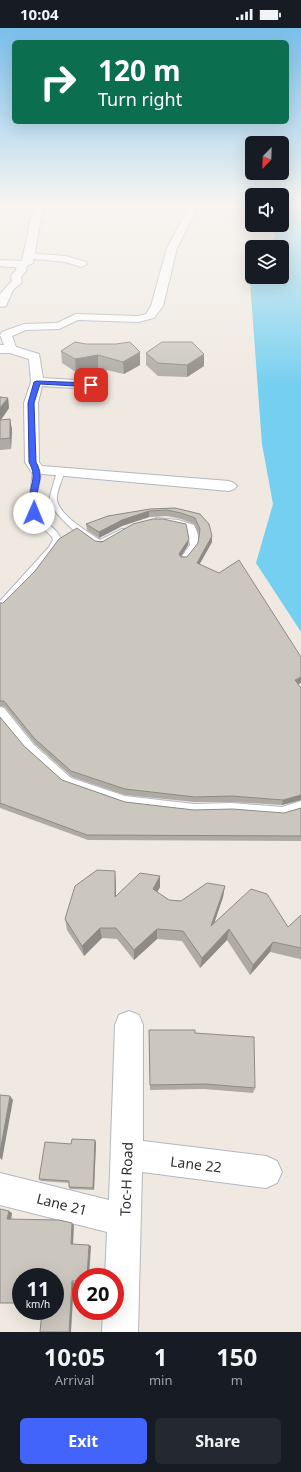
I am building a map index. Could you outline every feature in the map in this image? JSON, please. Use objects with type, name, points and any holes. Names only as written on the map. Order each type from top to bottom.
[{"type":"street","points":[[2,304],[5,294],[12,284],[17,282],[16,276],[24,266]]},
{"type":"street","points":[[54,266],[66,268]]},
{"type":"street","points":[[167,266],[157,306],[150,316],[137,322],[76,317],[59,326],[24,327],[6,335],[5,349],[36,357],[37,382],[31,403],[32,462],[37,470],[229,486]]},
{"type":"street","points":[[37,382],[91,385]]},
{"type":"street","name":"Toc-H Road","points":[[120,1332],[127,1155],[129,1025]]},
{"type":"street","name":"Lane 22","points":[[127,1155],[266,1172]]},
{"type":"street","name":"Lane 21","points":[[0,1189],[124,1220]]},
{"type":"lane","points":[[0,606],[19,587],[53,548],[57,540],[56,536],[34,513],[32,508],[38,479],[37,470]]},
{"type":"lane","points":[[60,472],[53,500],[54,505],[65,518],[99,544],[110,536],[135,527]]},
{"type":"lane","points":[[150,522],[157,520],[178,522],[191,527],[195,538],[193,550],[184,559]]},
{"type":"lane","points":[[0,711],[30,748],[67,781],[125,801],[194,809],[230,808],[282,812],[301,806]]},
{"type":"water","points":[[289,266],[301,266],[301,632],[256,563],[273,504],[262,444],[250,284],[289,284]]},
{"type":"building","points":[[75,342],[86,344],[116,344],[130,342],[140,352],[123,362],[98,355],[75,359],[61,351]]},
{"type":"building","points":[[162,342],[192,342],[204,354],[187,365],[158,363],[146,353]]},
{"type":"building","points":[[0,397],[8,398],[0,408]]},
{"type":"building","points":[[10,419],[10,438],[0,439],[0,420]]},
{"type":"building","points":[[175,508],[200,514],[209,524],[212,536],[197,563],[219,573],[239,560],[301,657],[301,677],[295,680],[301,688],[301,795],[283,800],[232,796],[195,797],[125,789],[71,771],[34,738],[4,701],[0,701],[0,603],[3,603],[35,571],[59,539],[77,528],[95,541],[102,542],[133,524],[153,519],[163,519],[186,524],[189,539],[179,554],[181,557],[187,557],[198,543],[200,529],[195,518],[181,513],[167,510],[149,511],[122,520],[99,532],[86,524],[108,516],[150,509]]},
{"type":"building","points":[[0,717],[24,746],[62,780],[125,802],[194,810],[232,809],[284,813],[301,808],[301,836],[87,835],[0,803]]},
{"type":"building","points":[[97,870],[115,871],[115,897],[140,873],[160,876],[153,889],[169,900],[181,901],[207,883],[225,886],[211,926],[251,889],[267,894],[288,927],[301,915],[301,948],[273,942],[253,965],[229,929],[202,958],[183,931],[157,929],[134,950],[116,928],[100,928],[82,946],[65,919],[75,886]]},
{"type":"building","points":[[149,1030],[195,1030],[195,1033],[254,1037],[255,1088],[205,1084],[150,1085]]},
{"type":"building","points":[[0,1095],[10,1096],[0,1152]]},
{"type":"building","points":[[72,1139],[95,1140],[93,1188],[69,1187],[69,1181],[39,1179],[45,1142],[71,1144]]},
{"type":"building","points":[[0,1209],[9,1211],[7,1219],[59,1220],[72,1223],[71,1244],[89,1245],[88,1268],[72,1268],[69,1332],[40,1332],[41,1320],[64,1320],[64,1268],[12,1268],[12,1303],[0,1303]]},
{"type":"route","points":[[34,513],[32,508],[33,495],[38,479],[37,470],[32,462],[31,403],[37,382],[91,385]]}]
